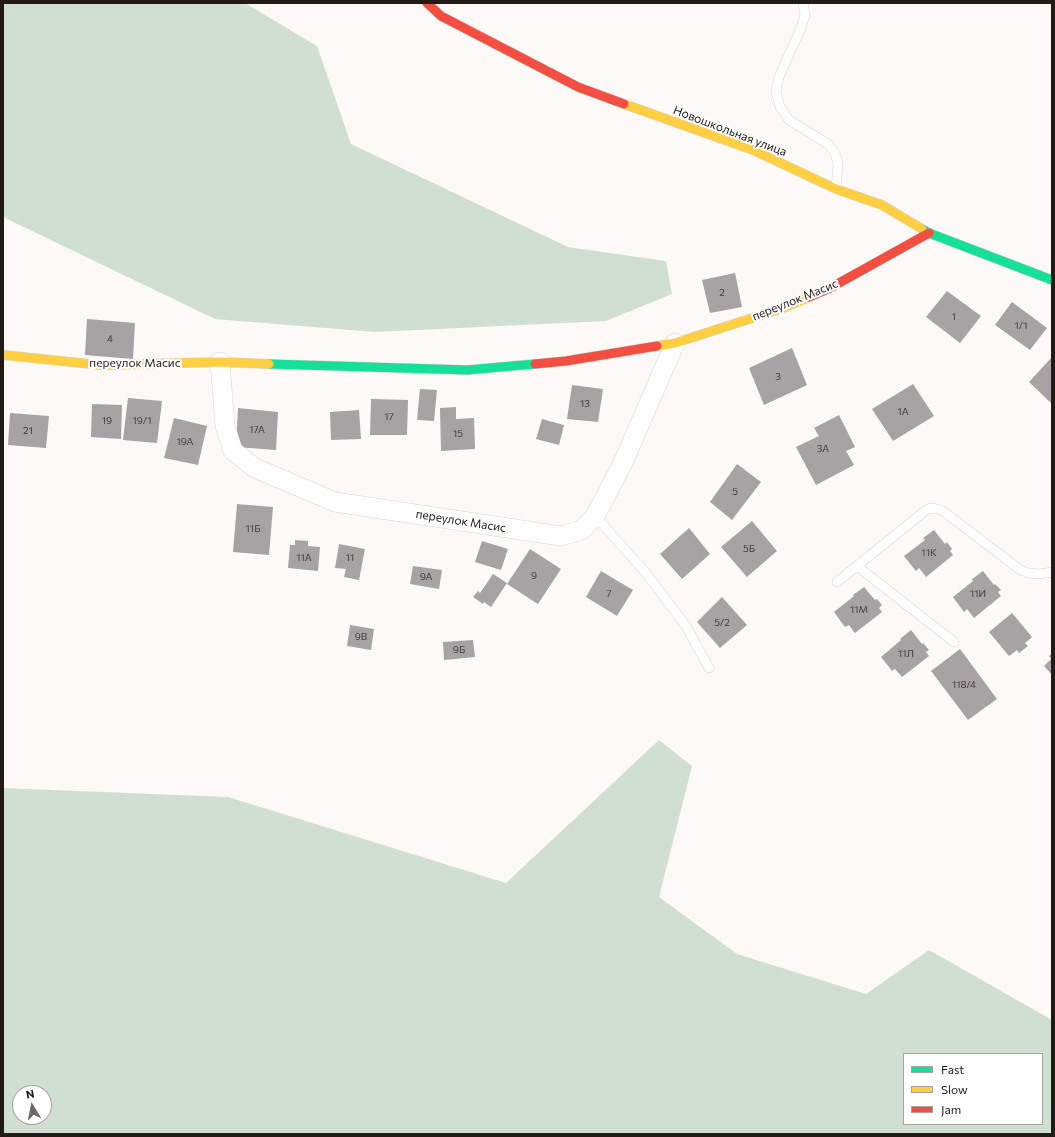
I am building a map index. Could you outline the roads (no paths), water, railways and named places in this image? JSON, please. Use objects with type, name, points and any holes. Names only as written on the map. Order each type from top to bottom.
[{"type":"street","name":"Новошкольная улица","points":[[427,3],[441,16],[578,87],[753,150],[836,189],[882,204],[929,233],[1052,280]]},
{"type":"street","name":"переулок Масис","points":[[3,355],[101,365],[220,362],[467,370],[566,361],[675,343],[783,308],[830,288],[929,233]]},
{"type":"street","name":"переулок Масис","points":[[220,362],[225,426],[233,451],[255,468],[335,502],[561,536],[582,530],[596,516],[622,466],[675,343]]},
{"type":"lane","points":[[803,3],[805,15],[802,28],[779,77],[776,91],[780,107],[789,120],[828,144],[835,152],[838,164],[836,189]]},
{"type":"lane","points":[[837,582],[930,508],[943,511],[1018,569],[1028,573],[1040,574],[1052,572]]},
{"type":"lane","points":[[596,516],[651,578],[686,626],[709,668]]},
{"type":"lane","points":[[857,566],[954,642]]}]
